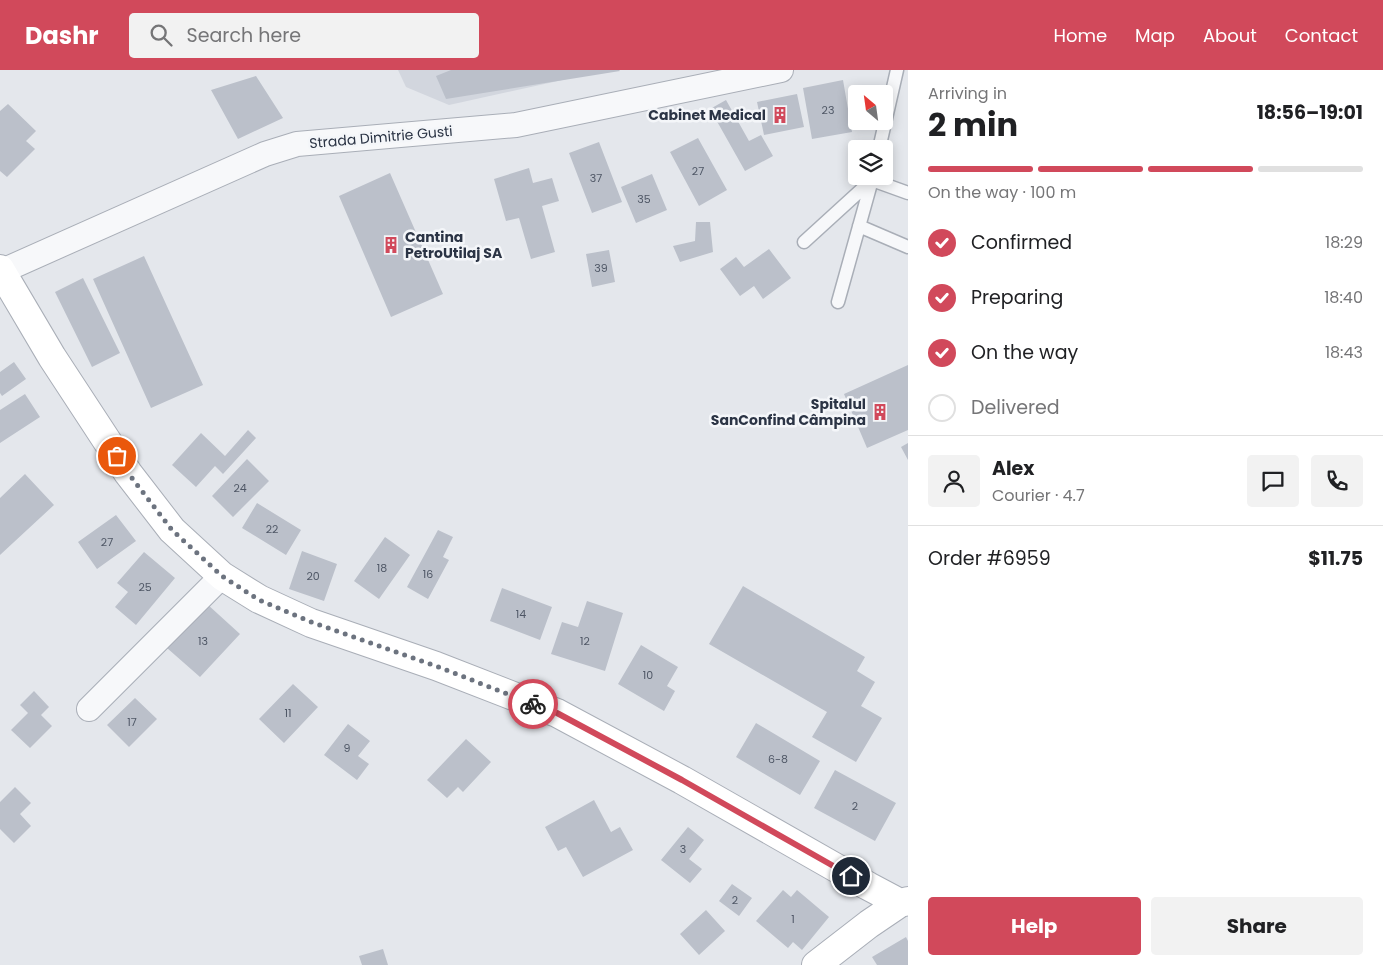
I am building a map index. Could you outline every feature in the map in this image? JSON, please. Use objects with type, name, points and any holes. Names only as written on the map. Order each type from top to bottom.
[{"type":"street","name":"Strada Dimitrie Gusti","points":[[0,271],[265,154],[298,144],[516,124],[781,70]]},
{"type":"street","points":[[0,271],[52,357],[128,473],[172,530],[222,576],[259,600],[311,622],[436,666],[557,713],[682,780],[868,886],[904,902]]},
{"type":"street","points":[[89,709],[222,576]]},
{"type":"street","points":[[816,965],[869,924],[904,902]]},
{"type":"lane","points":[[881,140],[897,70]]},
{"type":"lane","points":[[804,242],[865,185]]},
{"type":"lane","points":[[838,302],[870,185]]},
{"type":"lane","points":[[889,185],[908,193]]},
{"type":"lane","points":[[859,226],[908,247]]},
{"type":"shaded area","points":[[398,70],[608,70],[449,105],[406,87]]},
{"type":"building","points":[[451,70],[620,71],[446,99],[436,76]]},
{"type":"building","points":[[256,76],[283,118],[238,139],[211,90]]},
{"type":"building","points":[[843,80],[848,109],[848,130],[852,130],[852,132],[812,139],[803,88]]},
{"type":"building","name":"Cabinet Medical","points":[[797,94],[804,127],[764,135],[757,102]]},
{"type":"building","points":[[726,100],[749,141],[761,135],[773,156],[745,171],[710,109]]},
{"type":"building","points":[[8,104],[36,131],[26,141],[35,149],[7,177],[0,171],[0,111]]},
{"type":"building","points":[[698,138],[727,190],[699,206],[670,152]]},
{"type":"building","points":[[599,142],[622,202],[592,213],[569,153]]},
{"type":"building","points":[[529,168],[533,183],[552,178],[559,201],[542,206],[555,252],[531,259],[519,218],[506,221],[494,179]]},
{"type":"building","name":"Cantina PetroUtilaj SA","points":[[390,173],[443,294],[391,317],[339,196]]},
{"type":"building","points":[[652,174],[667,210],[636,223],[621,187]]},
{"type":"building","points":[[696,222],[710,222],[713,252],[680,262],[673,246],[695,241]]},
{"type":"building","points":[[769,249],[791,278],[763,299],[754,286],[740,296],[720,269],[736,257],[744,267]]},
{"type":"building","points":[[609,250],[615,282],[592,287],[586,254]]},
{"type":"building","points":[[144,256],[203,385],[151,408],[93,279]]},
{"type":"building","points":[[83,278],[120,353],[92,367],[55,292]]},
{"type":"building","points":[[14,362],[26,379],[2,396],[0,393],[0,372]]},
{"type":"building","name":"Spitalul SanConfind Câmpina","points":[[908,365],[908,430],[867,448],[844,394]]},
{"type":"building","points":[[25,394],[40,417],[0,443],[0,410]]},
{"type":"building","points":[[248,430],[256,438],[223,474],[215,466],[196,487],[172,465],[201,433],[225,456]]},
{"type":"building","points":[[908,443],[908,460],[901,447]]},
{"type":"building","points":[[247,459],[269,481],[233,517],[212,496]]},
{"type":"building","points":[[25,474],[54,505],[0,555],[0,498]]},
{"type":"building","points":[[257,503],[301,530],[286,555],[242,528]]},
{"type":"building","points":[[116,515],[136,541],[97,569],[78,542]]},
{"type":"building","points":[[438,530],[453,537],[443,557],[449,560],[428,599],[407,587]]},
{"type":"building","points":[[385,537],[410,555],[379,599],[354,581]]},
{"type":"building","points":[[302,551],[337,564],[324,601],[289,589]]},
{"type":"building","points":[[144,552],[175,578],[136,625],[115,607],[128,592],[117,583]]},
{"type":"building","points":[[743,586],[865,657],[857,671],[875,682],[861,706],[882,718],[856,762],[812,737],[827,712],[709,644]]},
{"type":"building","points":[[502,588],[552,607],[540,640],[490,621]]},
{"type":"building","points":[[587,601],[623,613],[605,671],[551,654],[562,622],[578,627]]},
{"type":"building","points":[[207,604],[240,634],[200,677],[167,648]]},
{"type":"building","points":[[641,645],[678,667],[667,686],[675,691],[664,711],[618,684]]},
{"type":"building","points":[[293,684],[318,707],[284,743],[259,719]]},
{"type":"building","points":[[34,691],[49,707],[41,715],[52,726],[30,748],[11,730],[28,713],[20,705]]},
{"type":"building","points":[[135,698],[157,719],[129,747],[107,725]]},
{"type":"building","points":[[756,723],[820,761],[800,795],[736,757]]},
{"type":"building","points":[[348,724],[370,741],[358,756],[369,764],[357,780],[324,755]]},
{"type":"building","points":[[466,739],[491,762],[463,792],[458,787],[447,798],[427,780]]},
{"type":"building","points":[[835,770],[896,803],[875,841],[814,808]]},
{"type":"building","points":[[15,787],[31,803],[20,814],[31,826],[14,843],[0,829],[0,802]]},
{"type":"building","points":[[594,800],[611,832],[620,827],[633,850],[583,877],[566,847],[558,851],[545,827]]},
{"type":"building","points":[[688,827],[704,840],[689,859],[702,869],[690,883],[661,860]]},
{"type":"building","points":[[732,884],[752,898],[739,916],[719,901]]},
{"type":"building","points":[[783,890],[791,897],[797,890],[829,917],[802,950],[793,942],[788,948],[756,921]]},
{"type":"building","points":[[706,910],[725,931],[699,955],[680,934]]},
{"type":"building","points":[[906,937],[908,941],[908,965],[877,965],[872,957]]},
{"type":"building","points":[[383,949],[388,965],[362,965],[359,956]]},
{"type":"way so far","points":[[117,456],[172,530],[222,576],[259,600],[311,622],[436,666],[533,704]]},
{"type":"place","name":"Cabinet Medical","points":[[780,115]]},
{"type":"place","name":"Cantina PetroUtilaj SA","points":[[391,245]]},
{"type":"place","name":"Spitalul SanConfind Câmpina","points":[[880,412]]},
{"type":"route","points":[[533,704],[557,713],[682,780],[851,876]]}]
